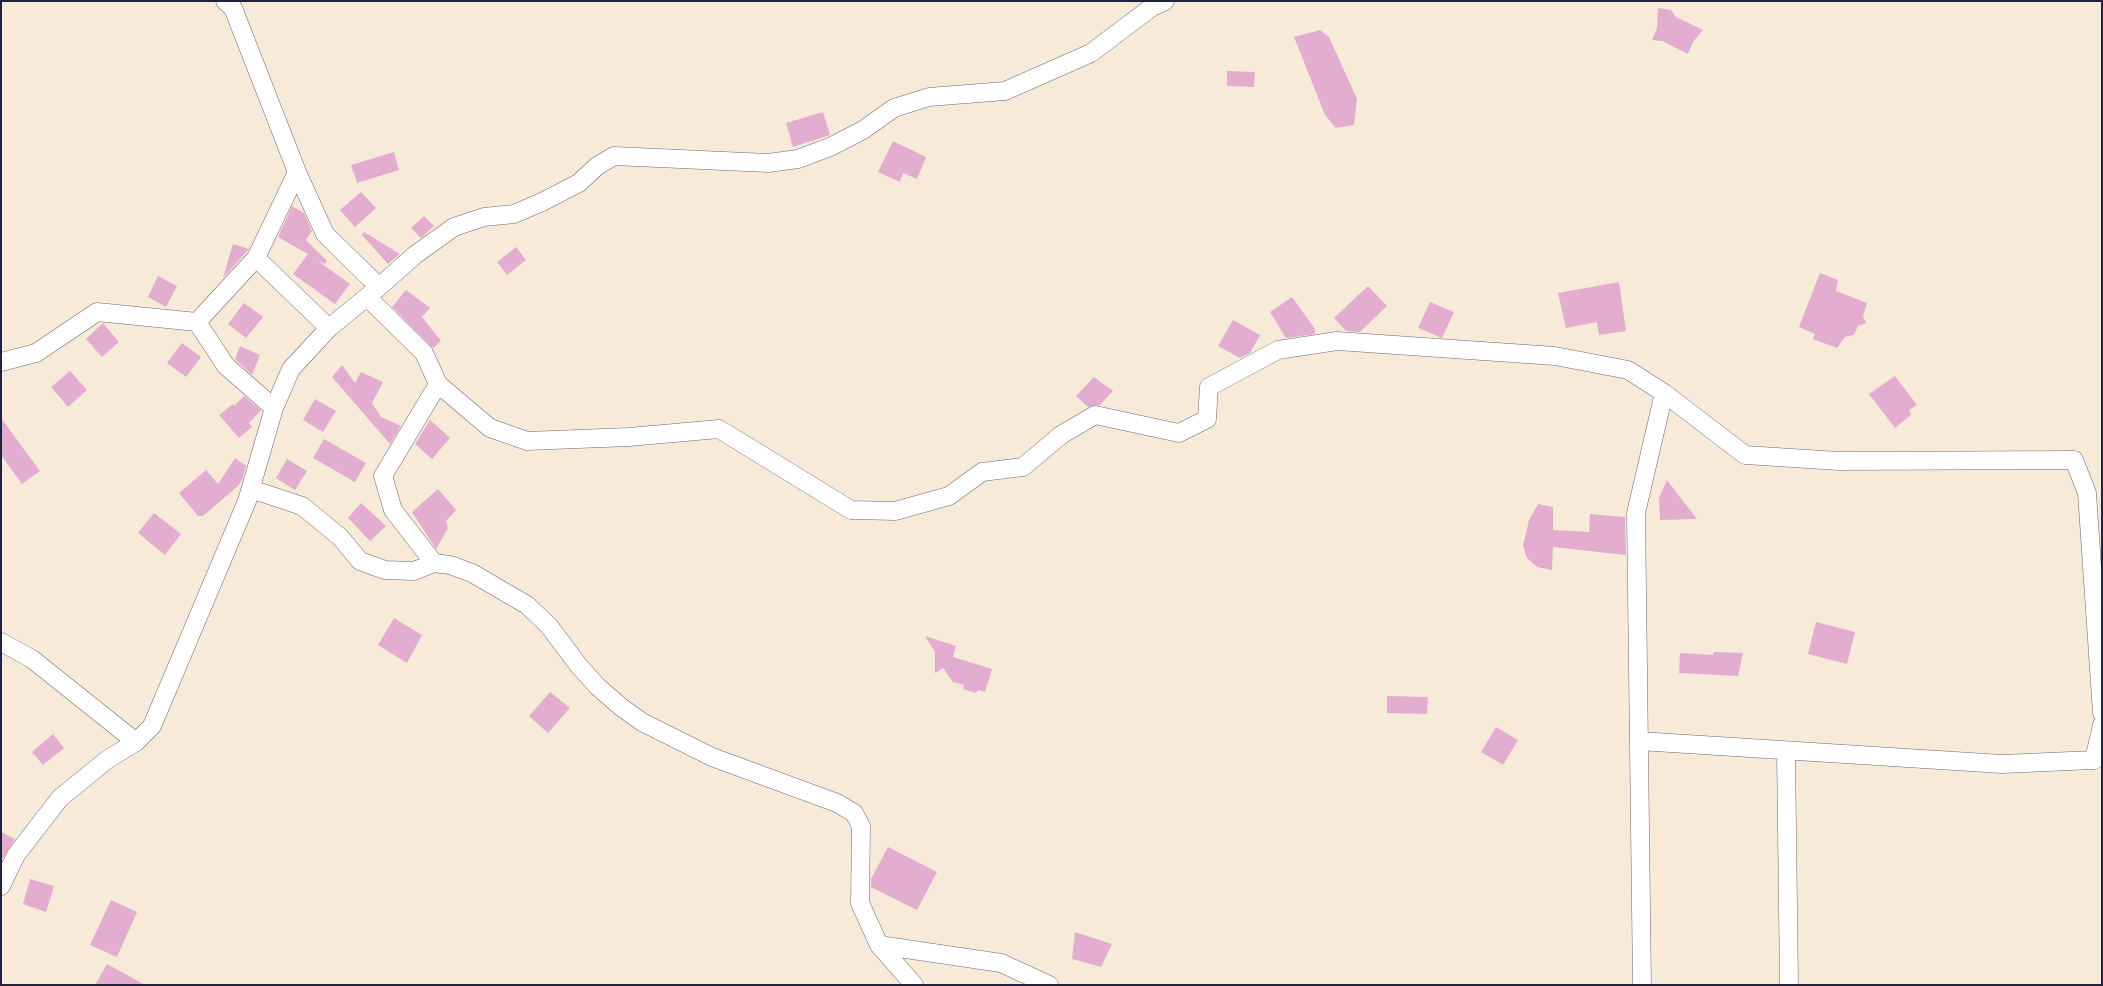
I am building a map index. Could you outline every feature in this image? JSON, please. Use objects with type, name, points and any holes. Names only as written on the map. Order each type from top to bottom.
[{"type":"street","points":[[225,1],[233,8],[297,172],[324,234],[424,353],[438,384],[490,428],[527,441],[629,437],[719,429],[851,510],[895,511],[949,496],[982,472],[1023,468],[1061,435],[1095,415],[1179,433],[1207,419],[1209,387],[1278,350],[1337,341],[1555,356],[1628,370],[1664,393],[1745,455],[1839,461],[2074,460],[2087,494],[2102,713]]},
{"type":"street","points":[[1,886],[16,854],[60,798],[108,759],[136,742],[152,726],[251,489],[274,408],[291,369],[329,328],[415,255],[454,227],[484,217],[514,214],[542,202],[579,183],[597,166],[614,156],[740,162],[798,159],[830,147],[863,130],[894,108],[929,97],[1005,90],[1091,53],[1152,7],[1165,1]]},
{"type":"street","points":[[197,322],[256,258],[297,172]]},
{"type":"street","points":[[256,258],[329,328]]},
{"type":"street","points":[[1,362],[36,353],[97,312],[197,322]]},
{"type":"street","points":[[197,322],[226,366],[274,408]]},
{"type":"street","points":[[434,563],[393,510],[383,476],[438,384]]},
{"type":"street","points":[[1642,985],[1636,513],[1664,393]]},
{"type":"street","points":[[251,489],[302,506],[340,537],[360,561],[385,570],[414,572],[434,563],[450,565],[472,573],[527,605],[550,626],[579,666],[598,687],[621,708],[642,722],[712,757],[837,803],[854,813],[861,826],[860,903],[879,945],[914,985]]},
{"type":"street","points":[[1,642],[32,659],[136,742]]},
{"type":"street","points":[[1639,742],[2002,764],[2094,760],[2102,725]]},
{"type":"street","points":[[1786,752],[1789,985]]},
{"type":"street","points":[[879,945],[1001,963],[1049,985]]},
{"type":"building","points":[[1658,8],[1671,10],[1676,17],[1703,30],[1693,42],[1688,54],[1662,41],[1652,40],[1657,28]]},
{"type":"building","points":[[1320,30],[1329,37],[1357,99],[1354,125],[1336,128],[1325,115],[1294,37]]},
{"type":"building","points":[[1227,71],[1255,72],[1254,87],[1227,86]]},
{"type":"building","points":[[823,112],[830,135],[793,147],[786,123]]},
{"type":"building","points":[[893,141],[926,157],[917,179],[903,173],[900,182],[878,172]]},
{"type":"building","points":[[394,152],[399,170],[357,183],[351,165]]},
{"type":"building","points":[[361,192],[376,208],[355,227],[340,210]]},
{"type":"building","points":[[292,206],[304,213],[312,231],[306,240],[327,261],[325,264],[318,261],[350,284],[335,304],[293,274],[308,254],[278,237]]},
{"type":"building","points":[[424,216],[434,226],[421,238],[411,228]]},
{"type":"building","points":[[364,232],[400,254],[388,264],[362,235]]},
{"type":"building","points":[[233,244],[249,249],[223,278]]},
{"type":"building","points":[[516,247],[526,260],[507,275],[497,262]]},
{"type":"building","points":[[1820,273],[1838,280],[1836,291],[1867,303],[1863,316],[1866,323],[1858,326],[1854,335],[1845,337],[1837,348],[1813,339],[1815,334],[1799,327]]},
{"type":"building","points":[[158,276],[177,286],[166,307],[148,297]]},
{"type":"building","points":[[1619,282],[1626,331],[1599,335],[1597,322],[1566,328],[1558,293]]},
{"type":"building","points":[[1368,286],[1387,306],[1360,332],[1346,331],[1334,318]]},
{"type":"building","points":[[406,290],[430,308],[422,317],[441,341],[433,348],[392,307]]},
{"type":"building","points":[[1292,297],[1315,329],[1315,334],[1286,338],[1270,312]]},
{"type":"building","points":[[1430,302],[1454,312],[1442,338],[1418,328]]},
{"type":"building","points":[[244,303],[263,317],[246,338],[228,324]]},
{"type":"building","points":[[1233,320],[1260,335],[1250,353],[1240,358],[1218,346]]},
{"type":"building","points":[[103,323],[119,342],[102,357],[86,339]]},
{"type":"building","points":[[182,343],[201,357],[186,377],[167,363]]},
{"type":"building","points":[[240,346],[260,355],[252,375],[235,359]]},
{"type":"building","points":[[342,365],[355,383],[361,372],[383,382],[372,403],[381,417],[401,426],[390,444],[332,377]]},
{"type":"building","points":[[70,371],[87,390],[68,407],[51,387]]},
{"type":"building","points":[[1895,376],[1917,405],[1909,410],[1911,415],[1895,428],[1869,394]]},
{"type":"building","points":[[1094,377],[1113,391],[1100,405],[1088,407],[1076,396]]},
{"type":"building","points":[[244,396],[261,410],[249,423],[252,427],[239,438],[219,415],[233,404],[234,406]]},
{"type":"building","points":[[315,399],[336,411],[323,432],[303,420]]},
{"type":"building","points":[[1,418],[40,471],[22,484],[1,455]]},
{"type":"building","points":[[430,420],[450,438],[432,459],[415,444]]},
{"type":"building","points":[[324,439],[366,463],[355,482],[313,458]]},
{"type":"building","points":[[235,458],[246,466],[242,480],[238,486],[203,516],[198,516],[179,493],[206,470],[218,484]]},
{"type":"building","points":[[287,459],[307,471],[295,490],[276,478]]},
{"type":"building","points":[[1667,480],[1697,519],[1660,520],[1659,498]]},
{"type":"building","points":[[438,489],[456,510],[446,521],[448,528],[436,549],[412,512]]},
{"type":"building","points":[[361,503],[386,526],[370,541],[348,518]]},
{"type":"building","points":[[1538,504],[1553,507],[1553,530],[1589,532],[1590,514],[1625,517],[1626,555],[1553,547],[1552,570],[1537,567],[1527,558],[1523,546],[1529,520]]},
{"type":"building","points":[[154,513],[181,534],[165,555],[138,533]]},
{"type":"building","points":[[394,618],[422,635],[407,663],[378,645]]},
{"type":"building","points":[[1816,622],[1855,632],[1847,664],[1808,654]]},
{"type":"building","points":[[925,636],[956,646],[953,657],[992,669],[985,692],[978,690],[976,693],[963,689],[964,685],[953,682],[943,668],[935,673],[935,652]]},
{"type":"building","points":[[1714,652],[1743,653],[1738,676],[1679,673],[1680,653],[1713,655]]},
{"type":"building","points":[[550,692],[570,708],[548,733],[529,716]]},
{"type":"building","points":[[1387,696],[1428,697],[1427,714],[1387,713]]},
{"type":"building","points":[[1496,727],[1518,740],[1503,765],[1481,752]]},
{"type":"building","points":[[53,734],[64,748],[43,765],[32,752]]},
{"type":"building","points":[[1,832],[15,839],[3,858],[1,857]]},
{"type":"building","points":[[888,847],[937,872],[917,910],[871,887],[871,879]]},
{"type":"building","points":[[30,879],[54,886],[46,912],[23,904]]},
{"type":"building","points":[[111,900],[137,912],[117,957],[90,945]]},
{"type":"building","points":[[1075,932],[1112,944],[1101,967],[1072,959]]},
{"type":"building","points":[[107,964],[145,985],[95,985]]}]
